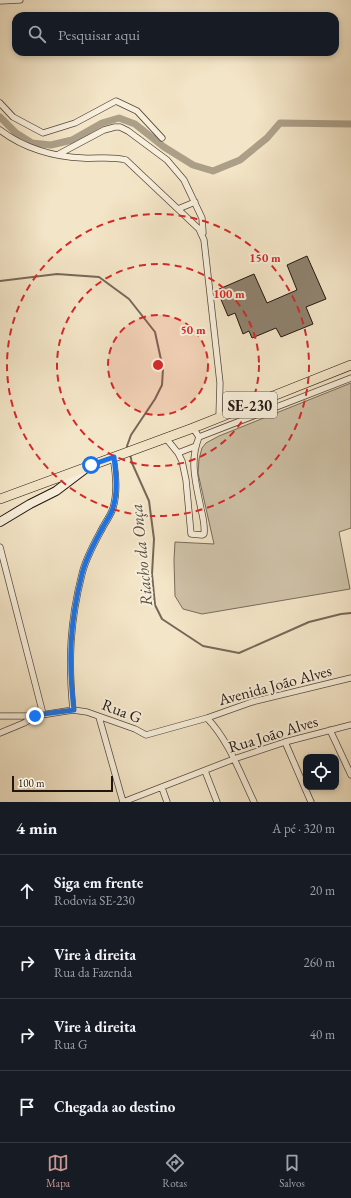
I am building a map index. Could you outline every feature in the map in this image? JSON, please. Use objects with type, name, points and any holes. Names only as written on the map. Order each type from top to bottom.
[{"type":"main road","name":"SE-230","points":[[0,499],[192,428],[351,365]]},
{"type":"street","points":[[0,1],[20,0]]},
{"type":"street","points":[[0,103],[13,117],[43,133],[75,123],[116,101],[136,111],[162,138]]},
{"type":"street","points":[[58,155],[104,130],[120,127],[128,131],[167,160],[184,180],[202,218],[220,383],[219,417]]},
{"type":"street","points":[[0,130],[9,137],[29,148],[58,155],[82,158],[119,158],[126,160],[199,229],[204,240]]},
{"type":"street","points":[[178,209],[195,202]]},
{"type":"street","points":[[165,437],[178,453],[182,461],[186,480],[191,534],[202,535],[204,534],[205,530],[193,465],[196,446],[200,437],[351,378]]},
{"type":"street","points":[[192,428],[200,437]]},
{"type":"street","points":[[178,453],[196,446]]},
{"type":"street","points":[[74,710],[70,678],[71,630],[82,574],[89,553],[113,510],[116,498],[115,456]]},
{"type":"street","points":[[0,522],[30,504],[56,491],[91,465]]},
{"type":"street","points":[[0,547],[43,714]]},
{"type":"street","name":"Avenida João Alves","points":[[207,718],[252,702],[351,678]]},
{"type":"street","name":"Rua G","points":[[0,716],[35,716],[74,710],[87,712],[135,729],[146,735],[207,718]]},
{"type":"street","points":[[0,733],[24,723],[35,716]]},
{"type":"street","points":[[99,717],[123,802],[205,770],[217,802]]},
{"type":"street","points":[[207,718],[217,728],[234,759],[254,802]]},
{"type":"street","name":"Rua João Alves","points":[[205,770],[285,742],[351,725]]},
{"type":"street","points":[[330,730],[351,775]]},
{"type":"street","points":[[285,742],[311,802]]},
{"type":"street","points":[[162,788],[167,802]]},
{"type":"shaded area","points":[[351,383],[351,528],[339,532],[350,589],[202,614],[183,609],[175,596],[175,542],[214,544],[198,473],[199,459],[202,448],[206,443],[219,436]]},
{"type":"building","points":[[307,256],[326,299],[306,307],[313,324],[281,337],[276,328],[252,338],[249,331],[243,334],[235,313],[228,316],[217,290],[254,274],[267,303],[297,290],[287,265]]},
{"type":"waterway","points":[[0,117],[16,133],[32,143],[51,145],[72,140],[102,123],[119,118],[135,124],[164,147],[193,165],[213,171],[240,160],[267,138],[280,123],[351,124]]},
{"type":"waterway","name":"Riacho da Onça","points":[[0,281],[57,274],[99,277],[129,299],[155,332],[163,369],[162,385],[155,399],[131,435],[127,446],[128,450]]},
{"type":"waterway","name":"Riacho da Onça","points":[[130,454],[132,463],[149,501],[154,539],[152,574],[155,605],[162,619],[203,646],[239,653],[309,622],[351,613]]},
{"type":"route","points":[[35,716],[74,710],[70,678],[70,653],[74,611],[82,574],[89,553],[113,510],[116,498],[114,457],[91,465]]}]
